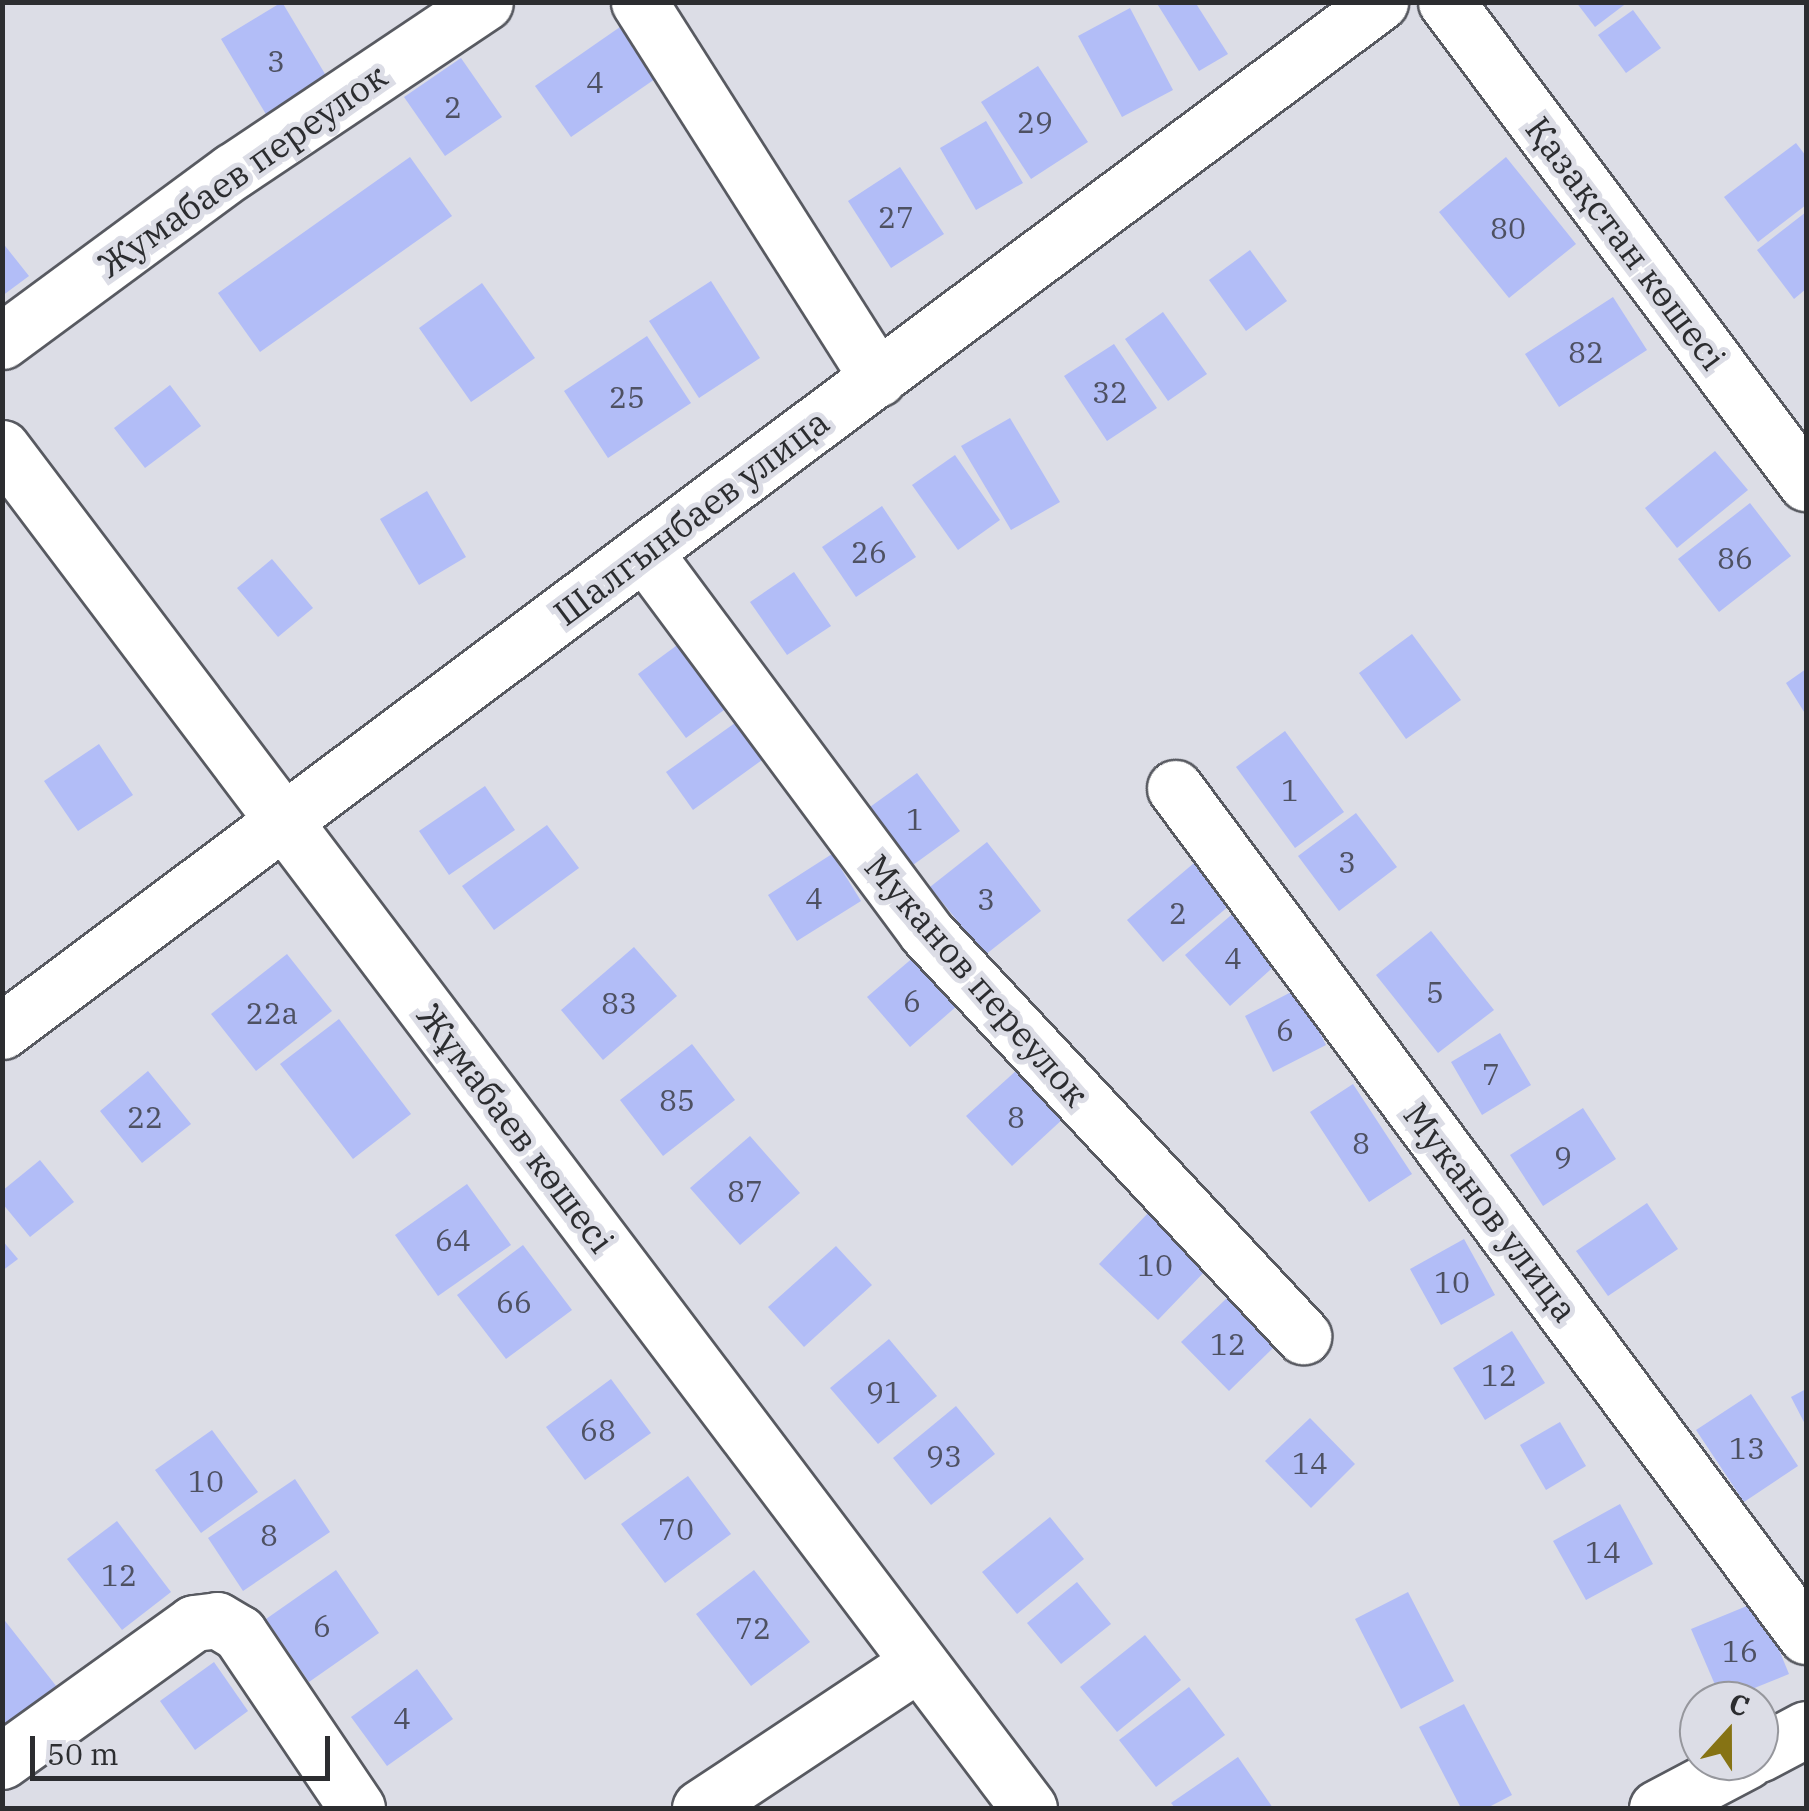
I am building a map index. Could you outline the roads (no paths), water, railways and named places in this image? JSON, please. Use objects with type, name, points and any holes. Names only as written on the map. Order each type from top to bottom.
[{"type":"street","name":"Жумабаев переулок","points":[[2,341],[233,171],[485,2]]},
{"type":"street","points":[[639,2],[878,378]]},
{"type":"street","name":"Шалгынбаев улица","points":[[2,1031],[1380,2]]},
{"type":"street","name":"Қазақстан көшесі","points":[[1446,2],[1806,483]]},
{"type":"street","name":"Жұмабаев көшесі","points":[[2,448],[1029,1808]]},
{"type":"street","name":"Муканов переулок","points":[[644,552],[926,932],[1303,1336]]},
{"type":"street","name":"Муканов улица","points":[[1175,788],[1806,1636]]},
{"type":"street","points":[[2,1761],[194,1623],[217,1620],[239,1633],[357,1808]]},
{"type":"street","points":[[700,1808],[918,1663]]},
{"type":"street","points":[[1779,1743],[1806,1729]]},
{"type":"street","points":[[1657,1808],[1708,1781]]}]
